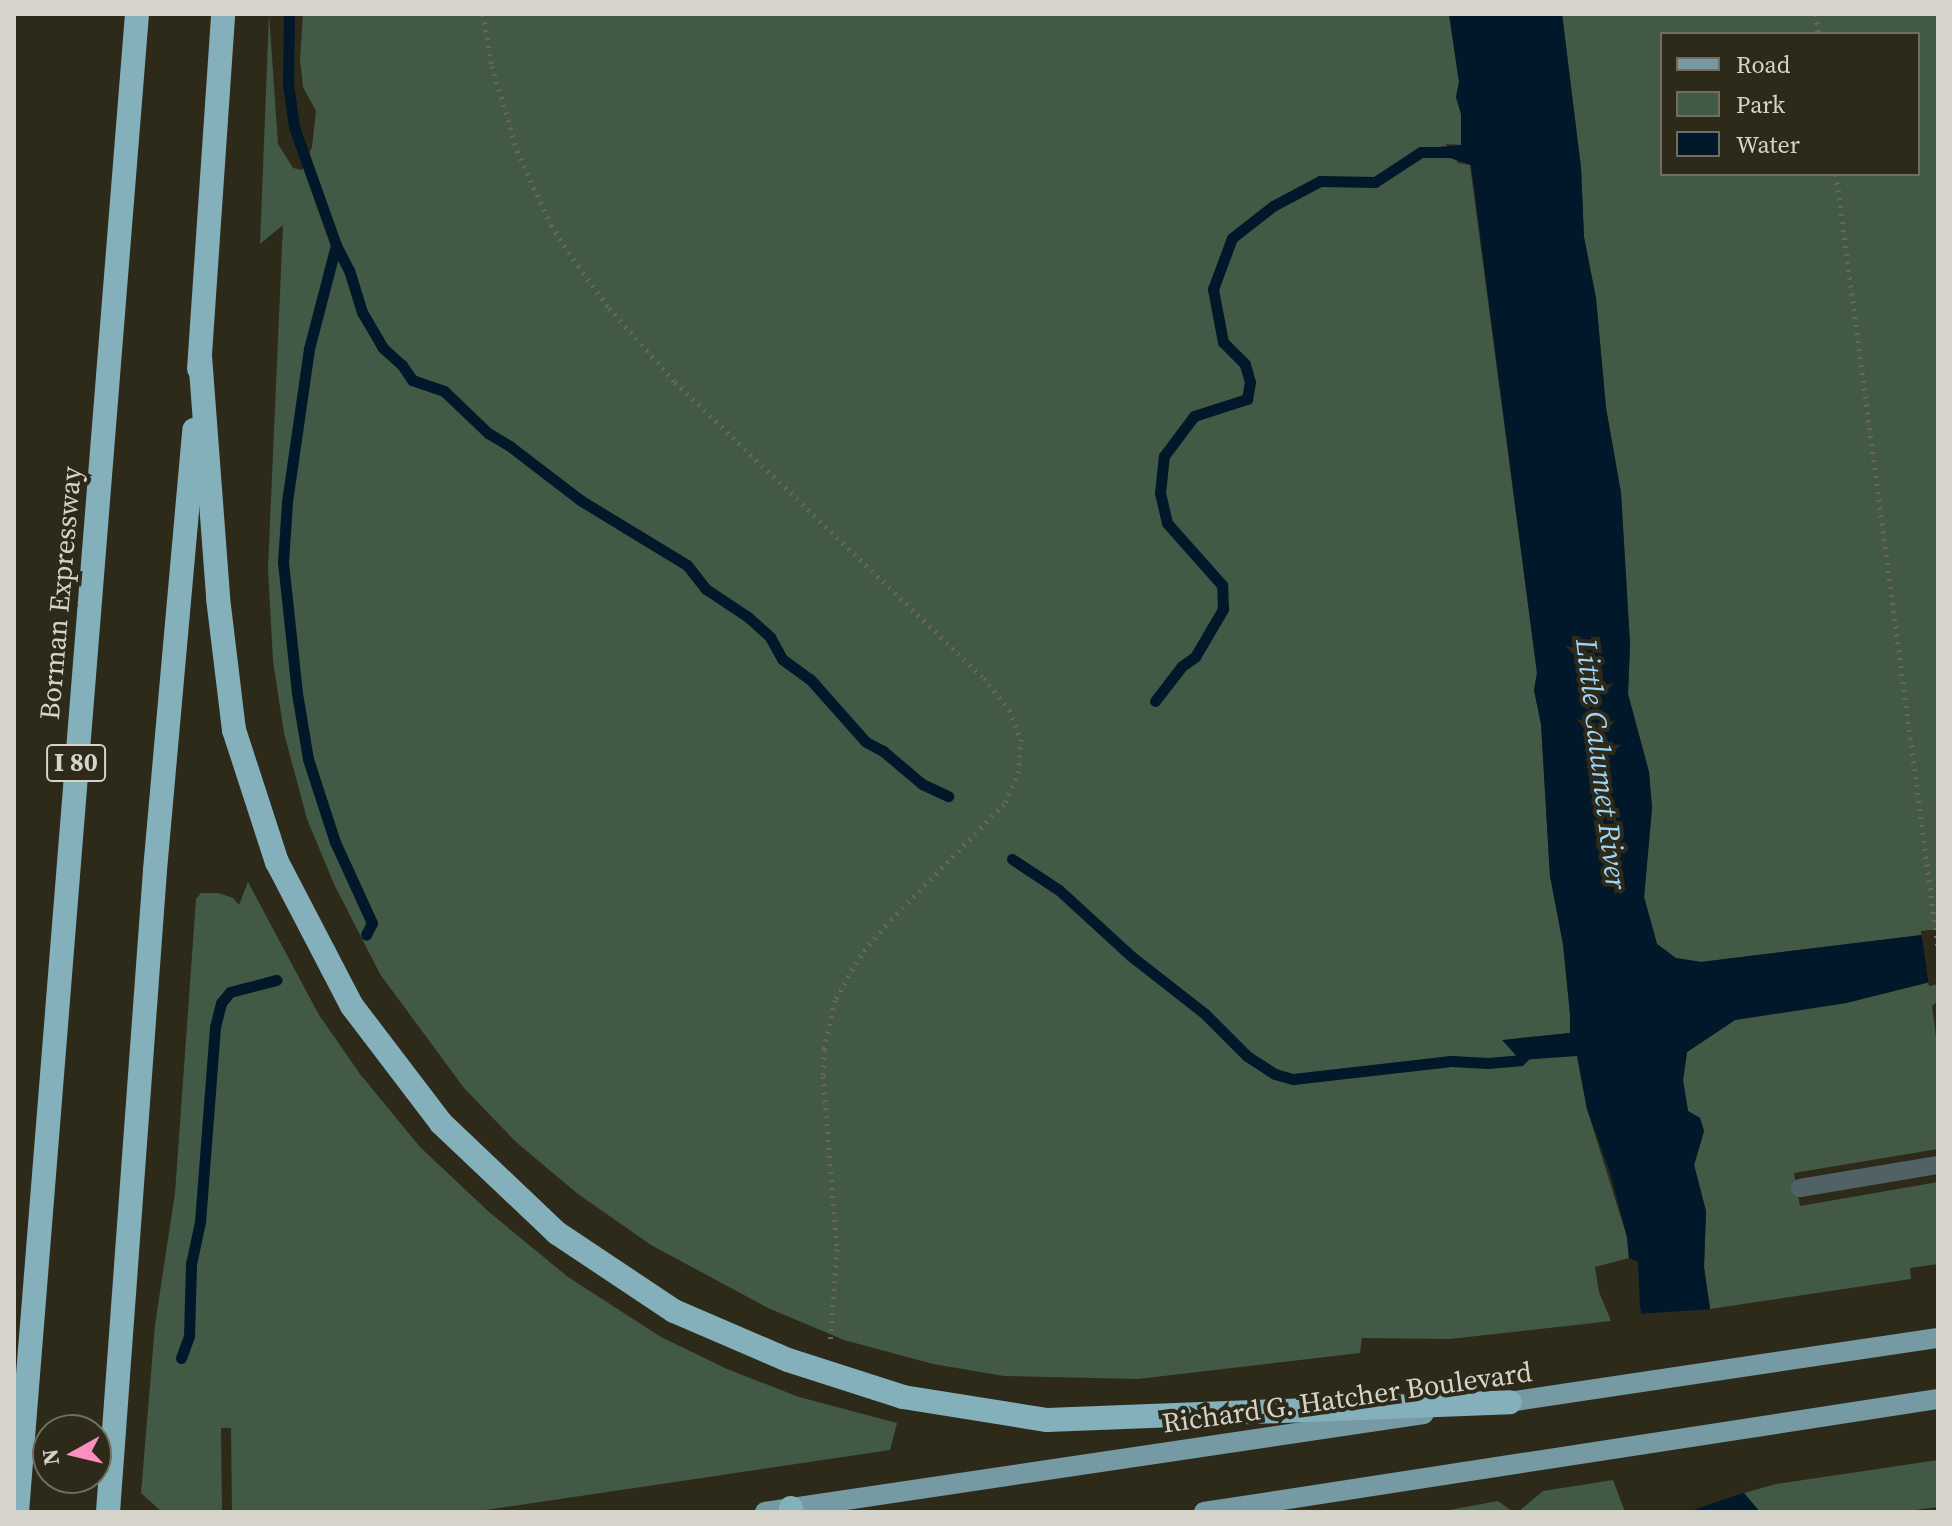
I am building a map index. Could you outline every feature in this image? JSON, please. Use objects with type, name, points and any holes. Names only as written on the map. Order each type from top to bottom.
[{"type":"highway","name":"Borman Expressway","points":[[17,1512],[137,14]]},
{"type":"highway","points":[[108,1512],[155,870],[200,356],[223,14]]},
{"type":"highway","points":[[200,356],[218,598],[234,730],[277,862],[352,1006],[441,1123],[557,1233],[674,1311],[788,1360],[903,1397],[1047,1420],[1510,1402]]},
{"type":"main road","name":"Richard G. Hatcher Boulevard","points":[[765,1512],[1938,1338]]},
{"type":"main road","points":[[1204,1512],[1938,1399]]},
{"type":"lane","points":[[1800,1188],[1938,1165]]},
{"type":"path","points":[[483,14],[492,66],[517,151],[545,213],[609,308],[675,382],[984,678],[1009,710],[1021,739],[1019,771],[1004,804],[861,955],[835,1000],[829,1022],[823,1076],[837,1249],[827,1373]]},
{"type":"path","points":[[1836,176],[1938,948]]},
{"type":"green space","points":[[269,14],[278,144],[293,168],[302,170],[312,147],[316,111],[303,87],[300,60],[303,14],[1449,14],[1459,82],[1456,97],[1461,114],[1461,145],[1446,144],[1458,163],[1470,165],[1537,673],[1534,690],[1541,724],[1550,876],[1563,944],[1570,1014],[1571,1033],[1519,1038],[1511,1047],[1520,1060],[1577,1055],[1587,1109],[1627,1237],[1629,1258],[1595,1267],[1599,1292],[1611,1321],[1450,1339],[1362,1338],[1360,1353],[1138,1379],[1004,1376],[933,1364],[844,1340],[768,1308],[651,1245],[578,1194],[516,1142],[464,1088],[380,974],[334,884],[307,819],[284,733],[273,661],[268,568],[283,225],[260,244]]},
{"type":"green space","points":[[1562,14],[1938,14],[1938,933],[1701,962],[1675,958],[1657,944],[1644,897],[1652,808],[1649,772],[1628,694],[1630,644],[1621,493],[1606,408],[1596,299],[1584,237],[1581,168]]},
{"type":"green space","points":[[248,882],[319,1015],[360,1074],[420,1147],[489,1212],[568,1277],[661,1337],[727,1369],[799,1397],[897,1423],[890,1450],[472,1512],[232,1512],[231,1428],[221,1428],[222,1512],[162,1512],[141,1493],[155,1325],[175,1193],[196,899],[201,893],[218,893],[233,898],[239,905]]},
{"type":"green space","points":[[1938,980],[1938,1001],[1932,1006],[1938,1052],[1938,1149],[1794,1173],[1800,1206],[1938,1182],[1938,1264],[1910,1268],[1911,1279],[1710,1309],[1704,1267],[1706,1211],[1694,1165],[1704,1131],[1700,1118],[1688,1111],[1683,1080],[1687,1052],[1735,1020],[1846,1003]]},
{"type":"green space","points":[[1938,1460],[1938,1507],[1899,1512],[1760,1512],[1744,1493],[1776,1484]]},
{"type":"green space","points":[[1613,1480],[1625,1512],[1518,1512],[1543,1491]]},
{"type":"green space","points":[[1498,1501],[1513,1512],[1439,1512]]},
{"type":"water","name":"Little Calumet River","points":[[1449,14],[1562,14],[1581,168],[1584,237],[1596,298],[1606,408],[1621,493],[1630,644],[1628,694],[1649,772],[1652,808],[1644,897],[1657,944],[1676,958],[1701,962],[1938,933],[1938,980],[1846,1003],[1735,1020],[1687,1052],[1683,1080],[1688,1111],[1700,1118],[1704,1131],[1694,1165],[1706,1211],[1704,1267],[1710,1309],[1744,1493],[1760,1512],[1670,1512],[1640,1306],[1638,1262],[1629,1258],[1627,1237],[1610,1173],[1587,1109],[1577,1056],[1520,1060],[1502,1040],[1570,1033],[1570,1014],[1563,944],[1550,876],[1541,724],[1534,690],[1537,673],[1471,165],[1438,154],[1437,147],[1461,145],[1461,114],[1456,97],[1459,82]]},
{"type":"pier","points":[[1938,929],[1938,984],[1929,986],[1921,931]]},
{"type":"pier","points":[[1714,1309],[1749,1491],[1687,1512],[1666,1512],[1637,1314]]},
{"type":"waterway","points":[[289,14],[288,83],[294,127],[362,312],[383,348],[402,365],[412,380],[444,391],[488,433],[580,500],[687,565],[706,589],[748,617],[770,637],[782,659],[810,679],[866,742],[883,751],[922,784],[948,796]]},
{"type":"waterway","points":[[1155,701],[1182,666],[1195,657],[1223,609],[1222,585],[1167,523],[1160,493],[1164,456],[1194,416],[1247,399],[1250,382],[1245,364],[1223,342],[1213,289],[1232,238],[1273,206],[1320,181],[1375,182],[1421,152],[1450,152]]},
{"type":"waterway","points":[[336,245],[309,349],[287,502],[283,562],[297,693],[308,759],[335,842],[372,923],[366,935]]},
{"type":"waterway","points":[[1012,859],[1059,890],[1131,956],[1204,1013],[1247,1056],[1275,1074],[1293,1079],[1451,1061],[1488,1063],[1520,1060],[1528,1052]]},
{"type":"waterway","points":[[181,1358],[189,1336],[191,1264],[200,1222],[215,1027],[221,1003],[230,992],[276,980]]}]
